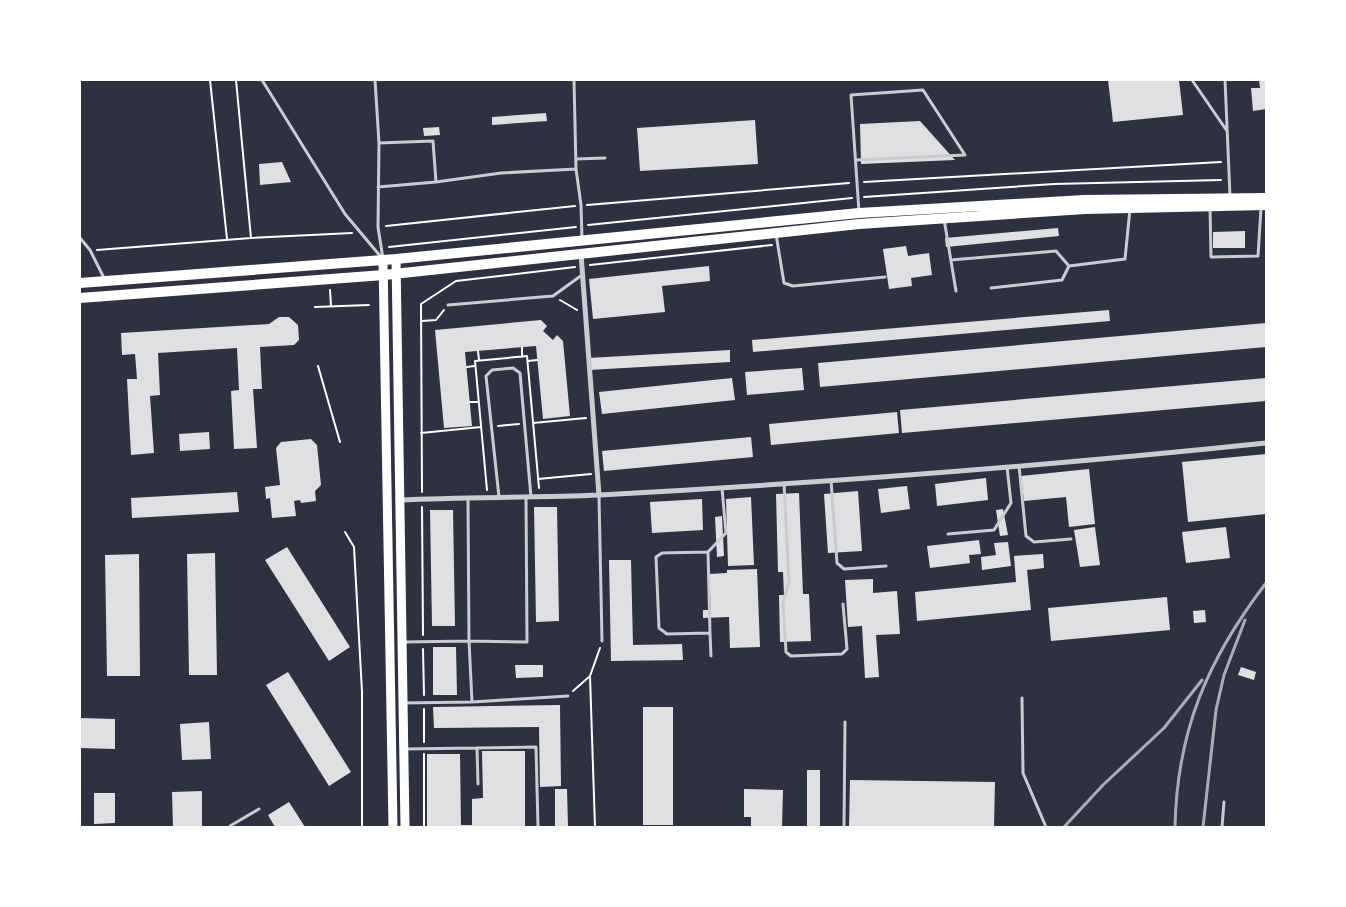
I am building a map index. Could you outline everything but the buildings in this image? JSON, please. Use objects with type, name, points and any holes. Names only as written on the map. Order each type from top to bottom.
[{"type":"main road","points":[[80,283],[396,259],[582,241],[1084,200],[1264,203]]},
{"type":"main road","points":[[80,298],[396,274],[776,233],[859,219],[944,219],[1085,209],[1210,207],[1230,203]]},
{"type":"main road","points":[[396,259],[405,827]]},
{"type":"main road","points":[[383,260],[393,827]]},
{"type":"main road","points":[[388,500],[399,500]]},
{"type":"main road","points":[[388,530],[400,530]]},
{"type":"main road","points":[[392,749],[403,750]]},
{"type":"street","points":[[580,254],[598,495]]},
{"type":"street","points":[[399,500],[598,495],[831,480],[1019,466],[1266,443]]},
{"type":"lane","points":[[262,80],[345,214],[383,260]]},
{"type":"lane","points":[[375,80],[379,144],[378,227],[383,260]]},
{"type":"lane","points":[[574,80],[576,169],[581,205],[582,241]]},
{"type":"lane","points":[[1192,80],[1227,131]]},
{"type":"lane","points":[[1225,80],[1230,203]]},
{"type":"lane","points":[[856,160],[965,156],[923,90],[851,95],[859,219]]},
{"type":"lane","points":[[379,144],[433,141],[436,182]]},
{"type":"lane","points":[[576,159],[605,158]]},
{"type":"lane","points":[[378,187],[436,182],[501,173],[576,169]]},
{"type":"lane","points":[[1210,207],[1211,257],[1258,256],[1264,203]]},
{"type":"lane","points":[[1069,266],[1125,259],[1130,208]]},
{"type":"lane","points":[[944,219],[956,290]]},
{"type":"lane","points":[[776,233],[784,283],[793,286],[885,277]]},
{"type":"lane","points":[[80,238],[90,250],[106,281]]},
{"type":"lane","points":[[951,260],[1056,251],[1069,266]]},
{"type":"lane","points":[[992,288],[1062,280],[1069,266]]},
{"type":"lane","points":[[448,305],[553,296],[582,275]]},
{"type":"lane","points":[[401,643],[527,642],[528,497],[525,423],[520,373],[513,368],[492,370],[486,376],[499,498]]},
{"type":"lane","points":[[948,534],[994,530],[1011,503],[1007,466]]},
{"type":"lane","points":[[1019,466],[1026,536],[1034,542],[1071,540]]},
{"type":"lane","points":[[831,480],[837,563],[844,569],[886,566]]},
{"type":"lane","points":[[784,483],[789,582],[783,603],[786,652],[790,656],[842,654],[847,649],[843,604]]},
{"type":"lane","points":[[711,656],[708,552],[726,533],[722,487]]},
{"type":"lane","points":[[598,495],[602,641]]},
{"type":"lane","points":[[468,498],[469,641],[472,702]]},
{"type":"lane","points":[[708,552],[662,553],[656,557],[659,628],[667,634],[710,633]]},
{"type":"lane","points":[[402,703],[472,702],[568,696]]},
{"type":"lane","points":[[1022,698],[1023,773],[1046,827]]},
{"type":"lane","points":[[844,827],[845,722]]},
{"type":"lane","points":[[403,750],[536,747],[538,827]]},
{"type":"lane","points":[[477,748],[478,784]]},
{"type":"lane","points":[[1222,827],[1224,802]]},
{"type":"lane","points":[[230,826],[259,809]]},
{"type":"path","points":[[210,80],[227,240]]},
{"type":"path","points":[[236,80],[251,238]]},
{"type":"path","points":[[378,227],[581,205],[858,183],[1228,162]]},
{"type":"path","points":[[381,248],[858,198],[1054,184],[1229,180]]},
{"type":"path","points":[[90,250],[251,238],[360,233]]},
{"type":"path","points":[[424,827],[421,304],[456,281],[778,244]]},
{"type":"path","points":[[330,287],[331,306]]},
{"type":"path","points":[[553,296],[576,310],[585,310]]},
{"type":"path","points":[[315,307],[369,305]]},
{"type":"path","points":[[422,321],[436,320],[448,305]]},
{"type":"path","points":[[522,347],[522,357]]},
{"type":"path","points":[[478,351],[479,360]]},
{"type":"path","points":[[488,490],[475,361],[527,356],[539,489]]},
{"type":"path","points":[[528,361],[538,360]]},
{"type":"path","points":[[318,366],[340,442]]},
{"type":"path","points":[[467,367],[475,366]]},
{"type":"path","points":[[531,398],[537,397]]},
{"type":"path","points":[[470,402],[479,402]]},
{"type":"path","points":[[422,433],[579,418]]},
{"type":"path","points":[[538,479],[597,474]]},
{"type":"path","points":[[346,532],[354,547],[362,692],[362,827]]},
{"type":"path","points":[[595,827],[590,676],[602,641]]},
{"type":"path","points":[[568,696],[590,676]]},
{"type":"railway","points":[[1175,827],[1177,792],[1182,759],[1189,727],[1200,697],[1212,668],[1228,640],[1266,583]]},
{"type":"railway","points":[[1203,827],[1216,710],[1224,675],[1245,620]]},
{"type":"railway","points":[[1064,827],[1103,785],[1164,728],[1202,680]]}]
